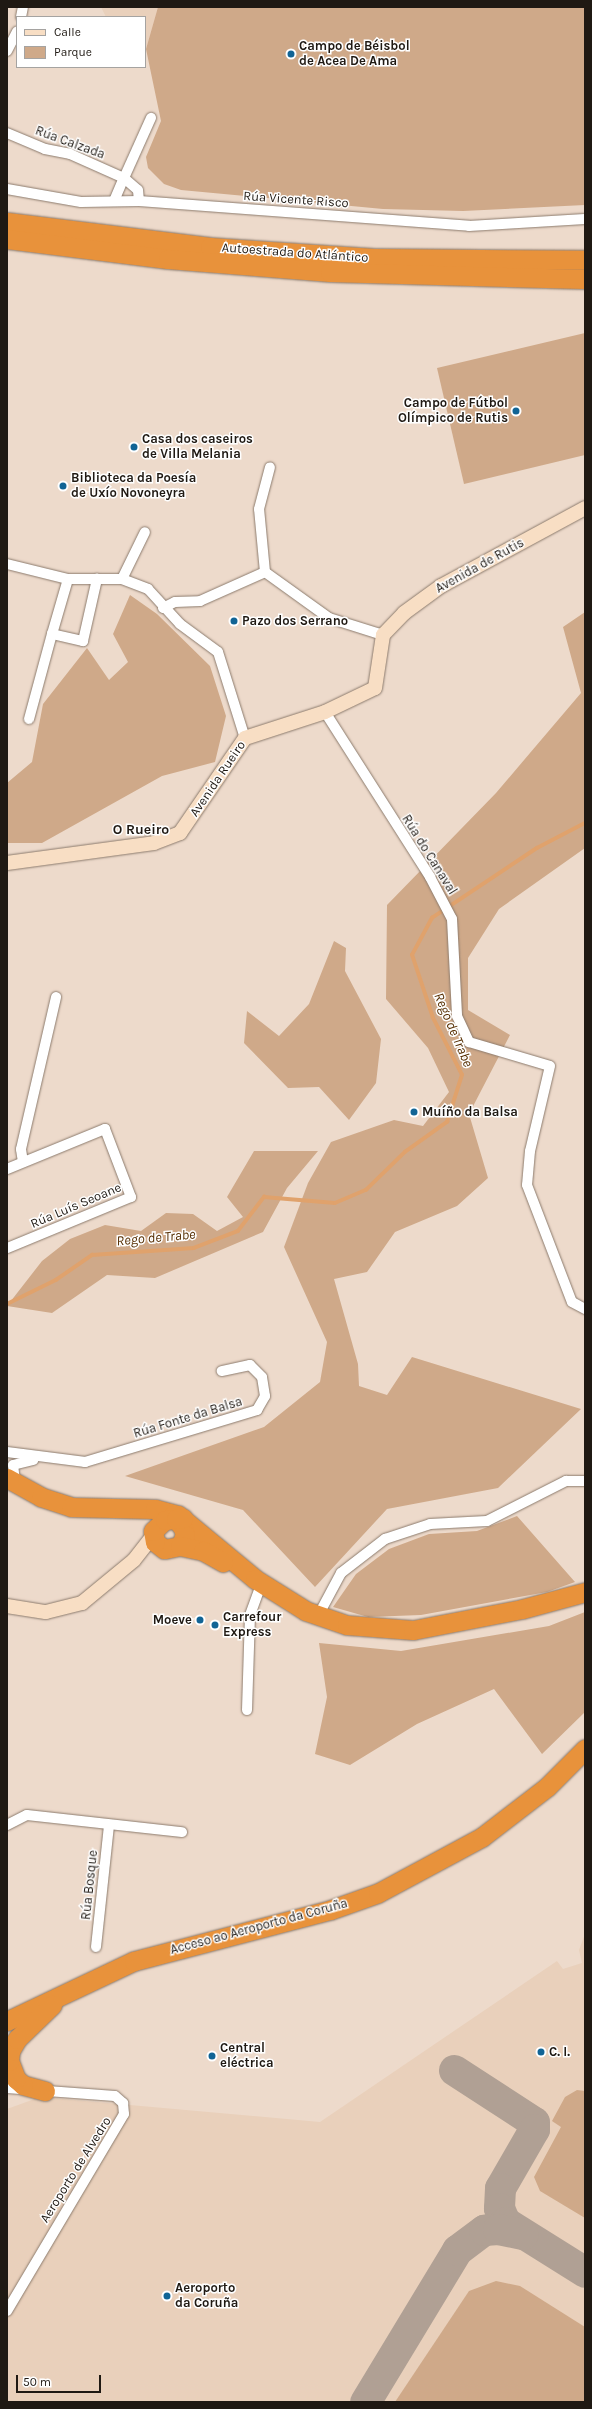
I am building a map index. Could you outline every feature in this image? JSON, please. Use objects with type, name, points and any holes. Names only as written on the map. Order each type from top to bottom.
[{"type":"highway","name":"Autoestrada do Atlántico","points":[[7,222],[210,247],[382,258],[585,260]]},
{"type":"highway","name":"Autoestrada do Atlántico","points":[[7,239],[168,259],[330,272],[585,279]]},
{"type":"highway","points":[[12,1481],[71,1507],[146,1523],[155,1538],[168,1550],[180,1546],[203,1551],[222,1561],[260,1588],[312,1614],[347,1625],[413,1630],[522,1609],[585,1592]]},
{"type":"highway","points":[[71,1507],[93,1500],[153,1500],[176,1506],[205,1521],[312,1614]]},
{"type":"highway","points":[[114,1500],[168,1508],[177,1517],[255,1579],[312,1614]]},
{"type":"highway","points":[[71,1507],[155,1509],[177,1517],[185,1535],[180,1546]]},
{"type":"highway","points":[[155,1538],[165,1520],[177,1517],[188,1517],[203,1525],[247,1558]]},
{"type":"highway","name":"Acceso ao Aeroporto da Coruña","points":[[7,2021],[134,1961],[330,1910],[416,1875],[482,1838],[547,1787],[585,1749]]},
{"type":"highway","points":[[45,2091],[23,2085],[16,2079],[9,2060],[10,2050],[62,1996]]},
{"type":"highway","name":"Acceso ao Aeroporto da Coruña","points":[[7,2034],[62,1996]]},
{"type":"street","points":[[7,51],[16,33]]},
{"type":"street","points":[[114,201],[150,118]]},
{"type":"street","name":"Rúa Calzada","points":[[7,133],[45,149],[70,154],[124,178],[138,190],[139,201]]},
{"type":"street","name":"Rúa Vicente Risco","points":[[7,189],[81,202],[139,201],[469,226],[585,219]]},
{"type":"street","points":[[264,572],[259,509],[270,467]]},
{"type":"street","name":"Avenida de Rutis","points":[[383,635],[404,613],[441,586],[585,508]]},
{"type":"street","points":[[122,579],[145,532]]},
{"type":"street","points":[[7,564],[68,579],[122,579],[148,588],[163,608],[218,652],[245,738]]},
{"type":"street","points":[[163,608],[175,602],[200,601],[264,572]]},
{"type":"street","points":[[264,572],[329,618],[383,635]]},
{"type":"street","points":[[29,719],[68,579]]},
{"type":"street","points":[[52,634],[83,641],[97,579]]},
{"type":"street","name":"Avenida Rueiro","points":[[7,863],[154,843],[180,833],[245,738],[325,712],[375,688],[383,635]]},
{"type":"street","name":"Rúa do Canaval","points":[[325,712],[430,878],[452,919],[457,1016],[469,1042],[550,1066],[530,1151],[527,1185],[572,1302],[585,1309]]},
{"type":"street","points":[[7,1169],[23,1162],[21,1149],[56,997]]},
{"type":"street","name":"Rúa Luís Seoane","points":[[7,1248],[131,1197],[105,1129],[23,1162]]},
{"type":"street","name":"Rúa Fonte da Balsa","points":[[7,1452],[49,1459],[85,1462],[257,1410],[265,1396],[262,1377],[250,1365],[222,1371]]},
{"type":"street","name":"Rúa Fonte da Balsa","points":[[12,1481],[13,1465],[49,1459]]},
{"type":"street","points":[[312,1614],[342,1573],[385,1539],[430,1524],[487,1521],[566,1481],[585,1481]]},
{"type":"street","points":[[7,1606],[46,1612],[82,1603],[134,1560],[155,1538]]},
{"type":"street","points":[[247,1710],[250,1615],[260,1588]]},
{"type":"street","points":[[7,1825],[27,1815],[110,1826],[182,1832]]},
{"type":"street","name":"Rúa Bosque","points":[[96,1947],[110,1826]]},
{"type":"street","name":"Aeroporto de Alvedro","points":[[7,2088],[115,2096],[123,2103],[124,2114],[7,2311]]},
{"type":"shaded area","points":[[101,7],[158,7],[146,49],[146,16],[106,16]]},
{"type":"shaded area","name":"Aeroporto da Coruña","points":[[585,1934],[585,2402],[7,2402],[7,2109],[40,2097],[320,2122],[557,1961],[563,1969],[582,1963],[579,1950]]},
{"type":"green space","points":[[158,7],[585,7],[585,205],[463,211],[383,209],[181,190],[164,184],[148,168],[146,157],[161,121],[146,49]]},
{"type":"green space","name":"Campo de Fútbol Olímpico de Rutis","points":[[585,333],[585,455],[464,484],[437,368]]},
{"type":"green space","points":[[130,595],[157,614],[210,666],[226,716],[215,762],[162,776],[42,843],[7,843],[7,783],[32,762],[43,704],[87,648],[109,680],[128,662],[113,634]]},
{"type":"green space","points":[[585,612],[585,848],[499,909],[468,958],[468,1010],[510,1035],[469,1114],[488,1178],[457,1206],[395,1232],[367,1272],[334,1279],[358,1364],[359,1386],[387,1395],[412,1357],[581,1409],[498,1488],[387,1509],[315,1587],[243,1510],[125,1476],[264,1427],[320,1382],[327,1342],[284,1247],[308,1183],[331,1142],[394,1120],[423,1126],[449,1092],[428,1048],[386,999],[387,905],[496,793],[581,693],[563,627]]},
{"type":"green space","points":[[334,941],[346,948],[345,971],[381,1039],[376,1083],[349,1120],[319,1087],[288,1088],[244,1043],[247,1011],[279,1036],[309,1004]]},
{"type":"green space","points":[[254,1151],[318,1151],[287,1188],[263,1232],[155,1278],[107,1275],[52,1313],[7,1306],[42,1261],[70,1239],[105,1225],[141,1231],[166,1213],[193,1214],[217,1231],[243,1217],[227,1197]]},
{"type":"green space","points":[[517,1516],[575,1582],[547,1592],[421,1615],[368,1617],[333,1607],[356,1574],[389,1549],[429,1534],[477,1531]]},
{"type":"green space","points":[[585,1612],[585,1712],[542,1754],[494,1689],[417,1724],[350,1765],[315,1754],[327,1697],[319,1643],[401,1651],[549,1626]]},
{"type":"green space","points":[[577,2090],[585,2091],[585,2218],[540,2191],[534,2177],[561,2127],[552,2121],[565,2097]]},
{"type":"green space","points":[[496,2281],[520,2286],[585,2327],[585,2402],[395,2402],[469,2291]]},
{"type":"waterway","name":"Rego de Trabe","points":[[7,1304],[56,1280],[92,1255],[194,1248],[238,1231],[264,1197],[335,1203],[366,1190],[405,1152],[447,1122],[462,1075],[433,1018],[412,955],[432,918],[537,848],[585,823]]},
{"type":"taxiway","points":[[454,2070],[534,2122],[534,2129],[500,2188],[499,2208],[505,2222],[585,2272]]},
{"type":"taxiway","points":[[365,2402],[457,2250],[484,2230],[498,2229],[522,2234]]},
{"type":"place","name":"Campo de Béisbol de Acea De Ama","points":[[291,54]]},
{"type":"place","name":"Campo de Fútbol Olímpico de Rutis","points":[[516,411]]},
{"type":"place","name":"Casa dos caseiros de Villa Melania","points":[[134,447]]},
{"type":"place","name":"Biblioteca da Poesía de Uxío Novoneyra","points":[[63,486]]},
{"type":"place","name":"Pazo dos Serrano","points":[[234,621]]},
{"type":"place","name":"Muíño da Balsa","points":[[414,1112]]},
{"type":"place","name":"Moeve","points":[[200,1620]]},
{"type":"place","name":"Carrefour Express","points":[[215,1625]]},
{"type":"place","name":"C. I.","points":[[541,2052]]},
{"type":"place","name":"Central eléctrica","points":[[212,2056]]},
{"type":"place","name":"Aeroporto da Coruña","points":[[167,2296]]},
{"type":"district","name":"O Rueiro","points":[[141,830]]}]
